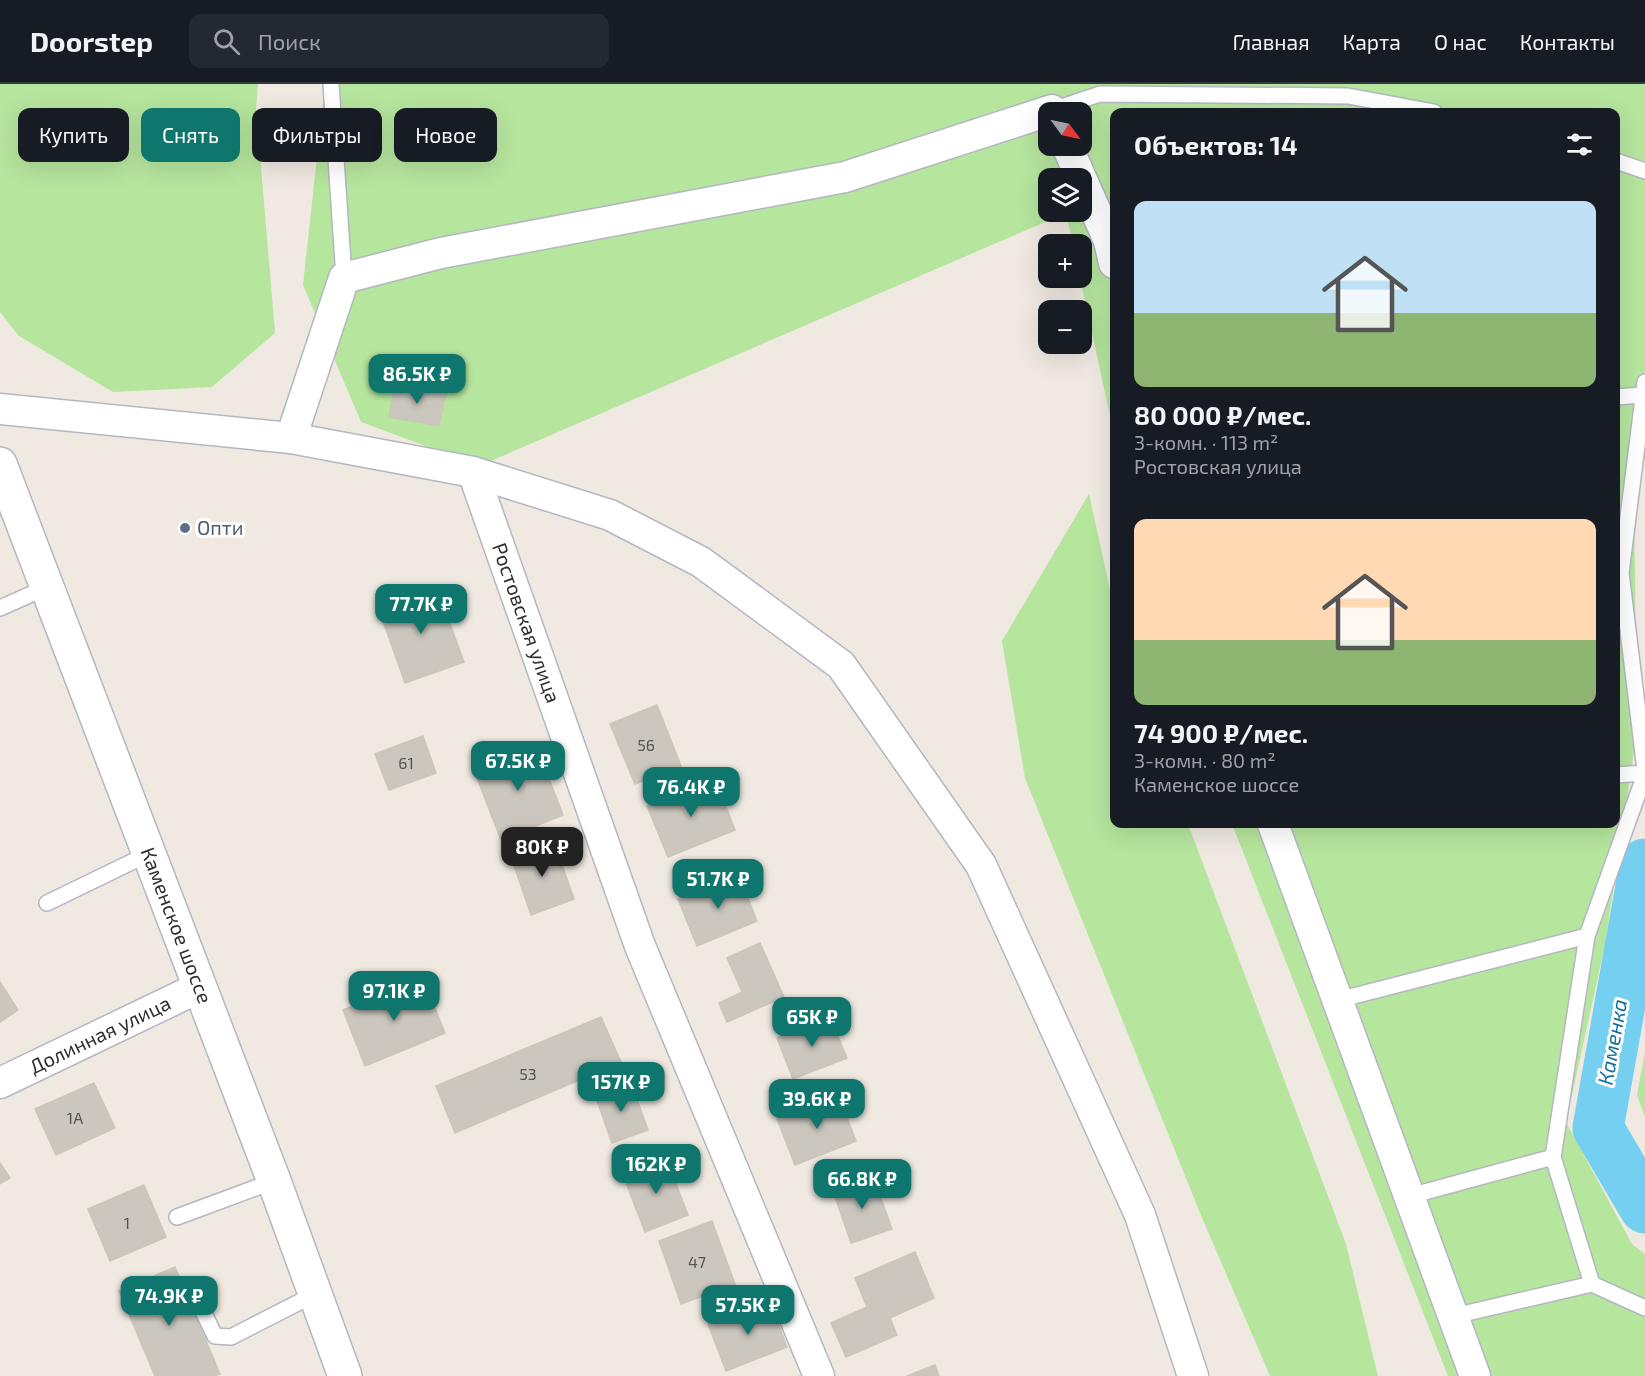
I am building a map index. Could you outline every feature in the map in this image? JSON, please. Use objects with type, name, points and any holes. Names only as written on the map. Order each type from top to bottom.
[{"type":"street","points":[[291,438],[344,278],[441,253],[845,177],[1038,115]]},
{"type":"street","points":[[1071,156],[1110,245]]},
{"type":"street","points":[[0,410],[291,438],[473,472],[610,515],[701,562],[841,665],[981,865],[1140,1215],[1193,1376]]},
{"type":"street","name":"Каменское шоссе","points":[[2,469],[45,588],[274,1180],[345,1376]]},
{"type":"street","name":"Ростовская улица","points":[[473,472],[640,946],[819,1376]]},
{"type":"street","points":[[1278,828],[1338,1000],[1475,1376]]},
{"type":"street","name":"Долинная улица","points":[[0,1083],[200,987]]},
{"type":"lane","points":[[332,84],[344,278]]},
{"type":"lane","points":[[1077,102],[1100,94],[1347,96],[1412,108]]},
{"type":"lane","points":[[1620,163],[1645,171]]},
{"type":"lane","points":[[1620,396],[1644,389],[1620,559]]},
{"type":"lane","points":[[0,608],[45,588]]},
{"type":"lane","points":[[1592,1284],[1553,1157],[1587,936],[1645,772],[1620,588]]},
{"type":"lane","points":[[1620,775],[1645,772]]},
{"type":"lane","points":[[47,903],[148,854]]},
{"type":"lane","points":[[1338,1000],[1587,936]]},
{"type":"lane","points":[[1410,1196],[1553,1157]]},
{"type":"lane","points":[[177,1217],[274,1180]]},
{"type":"lane","points":[[1454,1316],[1592,1284],[1645,1308]]},
{"type":"lane","points":[[194,1293],[215,1336],[231,1337],[315,1294]]},
{"type":"green space","points":[[0,84],[258,84],[256,108],[252,108],[252,162],[261,162],[275,333],[212,387],[113,392],[19,336],[0,312]]},
{"type":"green space","points":[[325,84],[1645,84],[1645,459],[1634,505],[1637,731],[1605,945],[1566,1122],[1632,1244],[1645,1254],[1645,1376],[1448,1376],[1234,828],[1620,828],[1620,108],[1110,108],[1110,416],[1092,333],[1092,300],[1085,300],[1082,288],[1092,288],[1092,234],[1071,234],[1068,222],[1092,222],[1092,168],[1038,168],[1038,222],[1045,222],[479,466],[361,422],[303,285],[316,162],[382,162],[382,108],[322,108]]},
{"type":"green space","points":[[1089,494],[1110,590],[1110,828],[1190,828],[1346,1244],[1378,1376],[1270,1376],[1200,1213],[1025,778],[1002,641]]},
{"type":"green space","points":[[1645,1052],[1645,1117],[1637,1095]]},
{"type":"building","points":[[395,384],[446,393],[439,426],[389,417]]},
{"type":"building","points":[[436,586],[464,662],[405,683],[378,607]]},
{"type":"building","points":[[657,705],[681,766],[635,784],[610,724]]},
{"type":"building","points":[[423,736],[436,773],[389,790],[375,754]]},
{"type":"building","points":[[536,745],[563,815],[501,840],[474,770]]},
{"type":"building","points":[[715,779],[735,830],[668,857],[647,806]]},
{"type":"building","points":[[554,842],[574,899],[531,915],[511,857]]},
{"type":"building","points":[[739,875],[757,921],[697,946],[678,899]]},
{"type":"building","points":[[760,943],[784,997],[727,1022],[719,1003],[742,992],[727,958]]},
{"type":"building","points":[[423,978],[445,1033],[365,1066],[343,1010]]},
{"type":"building","points":[[0,982],[18,1010],[0,1022]]},
{"type":"building","points":[[601,1017],[621,1062],[455,1133],[436,1086]]},
{"type":"building","points":[[830,1017],[847,1058],[793,1079],[777,1038]]},
{"type":"building","points":[[94,1083],[115,1128],[56,1155],[35,1109]]},
{"type":"building","points":[[631,1083],[648,1130],[612,1143],[595,1095]]},
{"type":"building","points":[[838,1094],[856,1141],[795,1165],[777,1119]]},
{"type":"building","points":[[666,1158],[688,1215],[645,1232],[623,1175]]},
{"type":"building","points":[[0,1163],[10,1178],[0,1184]]},
{"type":"building","points":[[873,1176],[892,1229],[851,1243],[833,1191]]},
{"type":"building","points":[[144,1185],[166,1237],[110,1261],[88,1209]]},
{"type":"building","points":[[712,1221],[735,1284],[681,1304],[659,1241]]},
{"type":"building","points":[[915,1252],[934,1298],[890,1318],[897,1335],[846,1357],[831,1323],[867,1307],[855,1278]]},
{"type":"building","points":[[175,1267],[220,1374],[214,1376],[155,1376],[119,1291]]},
{"type":"building","points":[[769,1300],[787,1347],[726,1371],[708,1324]]},
{"type":"building","points":[[935,1365],[939,1376],[907,1376]]},
{"type":"waterway","name":"Каменка","points":[[1645,864],[1598,1128],[1645,1208]]},
{"type":"place","name":"Опти","points":[[185,528]]}]
